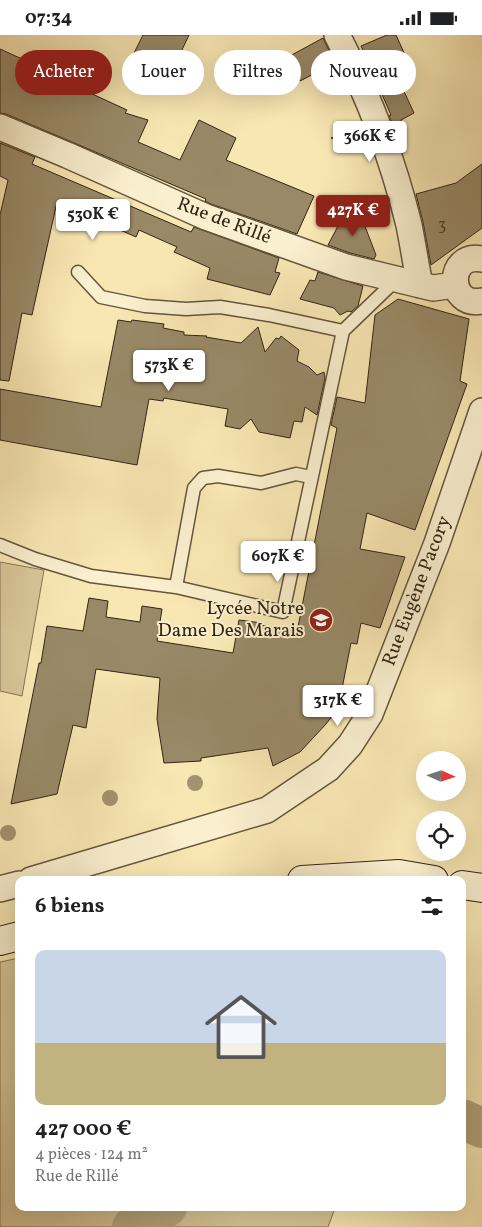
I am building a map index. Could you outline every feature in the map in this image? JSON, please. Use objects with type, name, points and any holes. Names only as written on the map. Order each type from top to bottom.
[{"type":"main road","points":[[367,876],[399,874],[411,876]]},
{"type":"main road","points":[[466,886],[482,888]]},
{"type":"main road","points":[[0,941],[15,937]]},
{"type":"street","points":[[337,35],[354,68],[393,169],[409,225],[408,282]]},
{"type":"street","name":"Rue de Rillé","points":[[0,127],[206,217],[346,267],[433,288],[455,285]]},
{"type":"street","points":[[481,303],[462,296],[455,285],[456,271],[460,266],[471,259],[482,259]]},
{"type":"street","name":"Rue Eugène Pacory","points":[[44,876],[267,810],[328,769],[350,745],[370,714],[437,543],[482,411]]},
{"type":"street","points":[[0,889],[15,885]]},
{"type":"lane","points":[[78,272],[101,297],[145,307],[186,309],[220,307],[269,315],[343,331]]},
{"type":"lane","points":[[0,545],[35,559],[90,576],[176,587],[283,612],[343,331],[408,282]]},
{"type":"lane","points":[[176,587],[194,488],[203,478],[218,476],[261,483],[296,474],[311,477]]},
{"type":"shaded area","points":[[0,562],[44,570],[22,696],[0,691]]},
{"type":"shaded area","points":[[15,959],[15,1211],[334,1211],[328,1227],[0,1227],[0,962]]},
{"type":"building","points":[[143,35],[189,35],[182,50],[136,50]]},
{"type":"building","points":[[387,35],[396,35],[403,50],[363,50],[361,46]]},
{"type":"building","points":[[323,38],[329,50],[311,50],[311,75],[301,80],[301,50]]},
{"type":"building","points":[[0,49],[15,56],[15,95],[94,95],[127,110],[125,113],[148,120],[138,142],[180,160],[199,120],[236,138],[226,160],[314,196],[297,234],[211,204],[205,201],[206,199],[0,113]]},
{"type":"building","points":[[382,95],[406,95],[414,113],[401,120],[403,128],[395,131],[389,116],[391,115]]},
{"type":"building","points":[[362,126],[373,155],[331,138],[349,131]]},
{"type":"building","points":[[0,143],[35,157],[32,164],[191,232],[194,227],[279,258],[275,272],[280,273],[270,295],[207,279],[210,268],[174,252],[177,247],[139,230],[136,237],[57,202],[32,315],[22,313],[9,381],[0,380],[0,215],[8,180],[0,176]]},
{"type":"building","points":[[482,164],[482,228],[431,265],[416,194],[456,183]]},
{"type":"building","points":[[346,211],[361,216],[376,255],[374,259],[328,245]]},
{"type":"building","points":[[318,272],[363,286],[358,306],[351,312],[348,311],[340,315],[334,308],[300,299],[310,280],[315,281]]},
{"type":"building","points":[[398,299],[469,319],[460,381],[467,384],[415,530],[367,513],[360,549],[405,557],[380,628],[361,623],[357,644],[351,643],[338,709],[300,752],[273,766],[268,748],[201,758],[201,761],[164,763],[157,719],[160,678],[96,669],[86,728],[73,725],[57,794],[11,804],[47,626],[83,631],[89,598],[108,601],[106,617],[140,622],[142,606],[162,609],[157,641],[233,653],[239,620],[262,623],[261,625],[297,632],[337,428],[331,425],[337,397],[365,403],[375,315]]},
{"type":"building","points":[[118,320],[164,324],[163,328],[184,332],[184,335],[207,336],[241,343],[258,327],[265,352],[276,338],[279,339],[281,336],[299,350],[297,361],[309,367],[317,375],[324,372],[325,378],[317,415],[305,407],[302,422],[294,421],[290,438],[259,432],[251,419],[240,429],[225,426],[228,409],[164,398],[163,401],[149,399],[137,465],[0,440],[0,389],[101,407]]},
{"type":"waterway","points":[[466,1121],[482,1128]]},
{"type":"waterway","points":[[132,1227],[160,1211]]},
{"type":"place","name":"Lycée Notre Dame Des Marais","points":[[321,620]]}]
